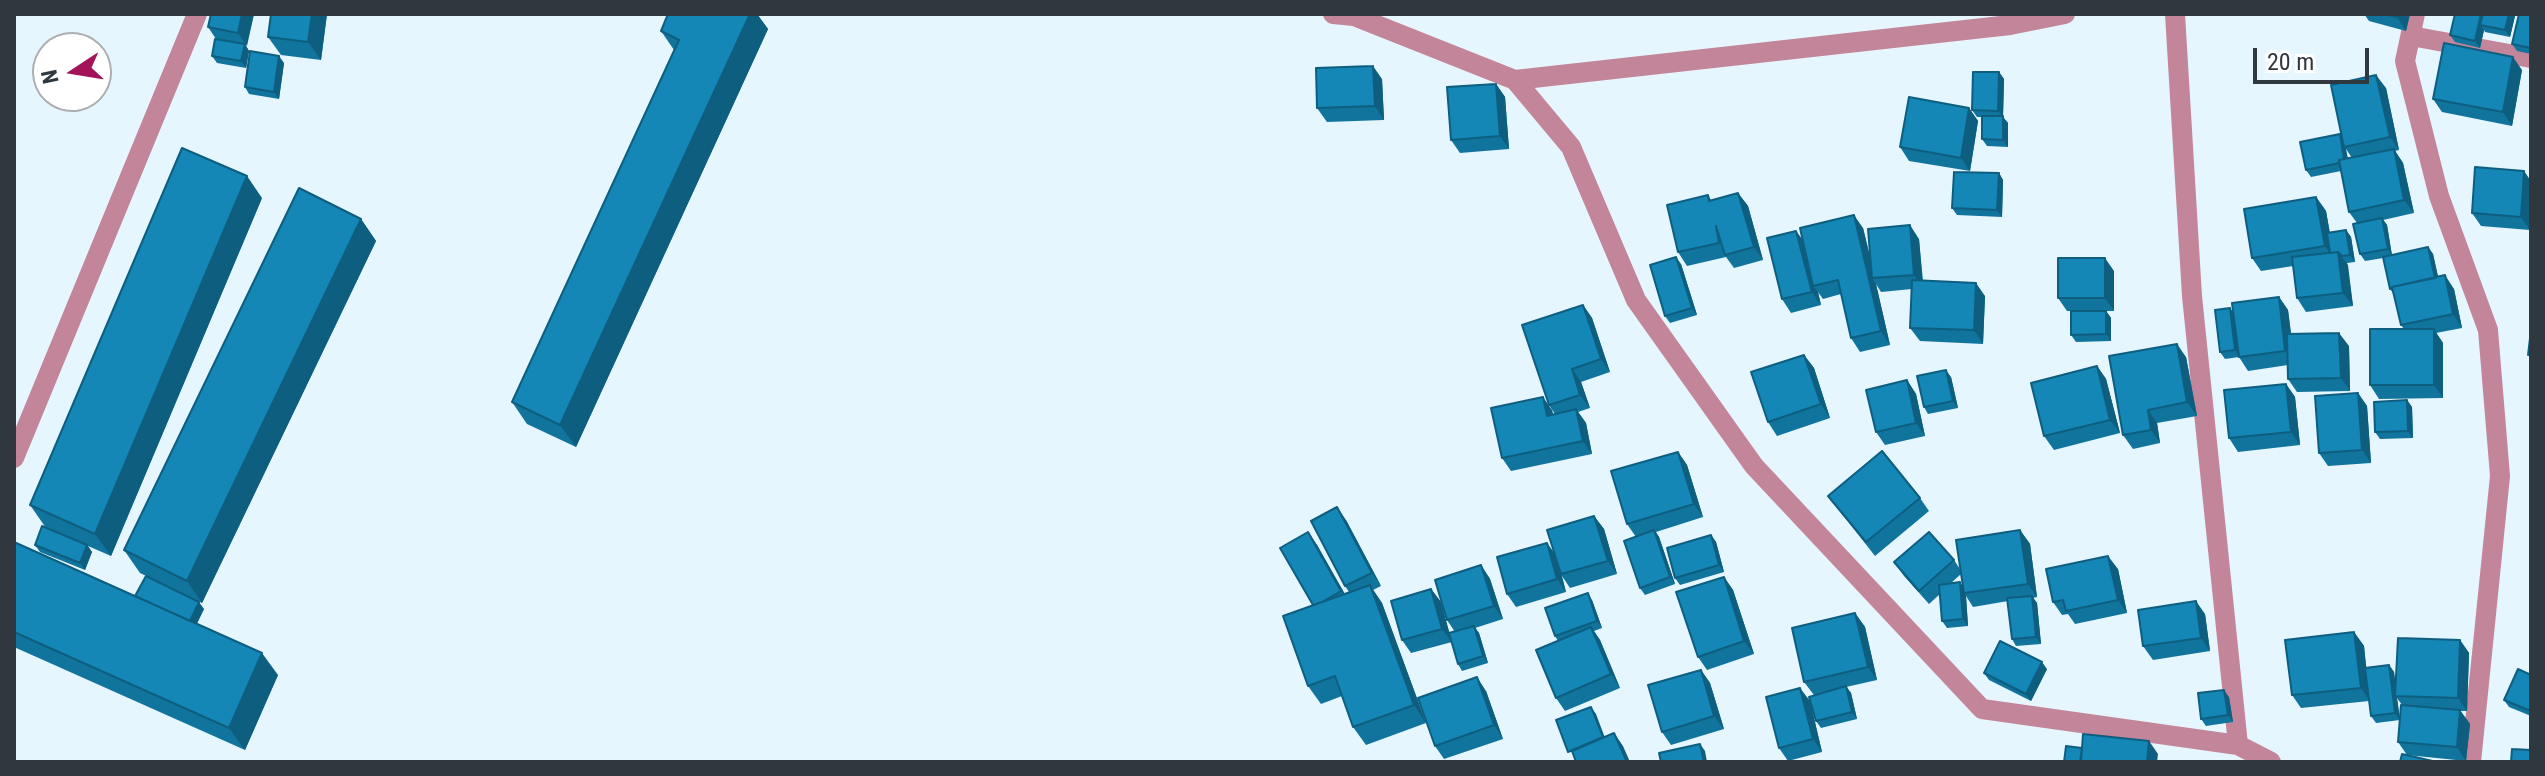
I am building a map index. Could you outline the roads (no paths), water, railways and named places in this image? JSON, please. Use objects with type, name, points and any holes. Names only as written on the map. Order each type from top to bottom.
[{"type":"street","points":[[14,458],[197,14]]},
{"type":"street","points":[[1333,14],[1354,15],[1515,80],[1571,147],[1636,300],[1754,466],[1982,709],[2238,745],[2271,762]]},
{"type":"street","points":[[1515,80],[2065,14]]},
{"type":"street","points":[[2175,14],[2192,296],[2238,745]]},
{"type":"street","points":[[2415,14],[2405,61],[2439,196],[2488,330],[2500,476],[2471,762]]},
{"type":"street","points":[[2411,36],[2531,58]]}]
